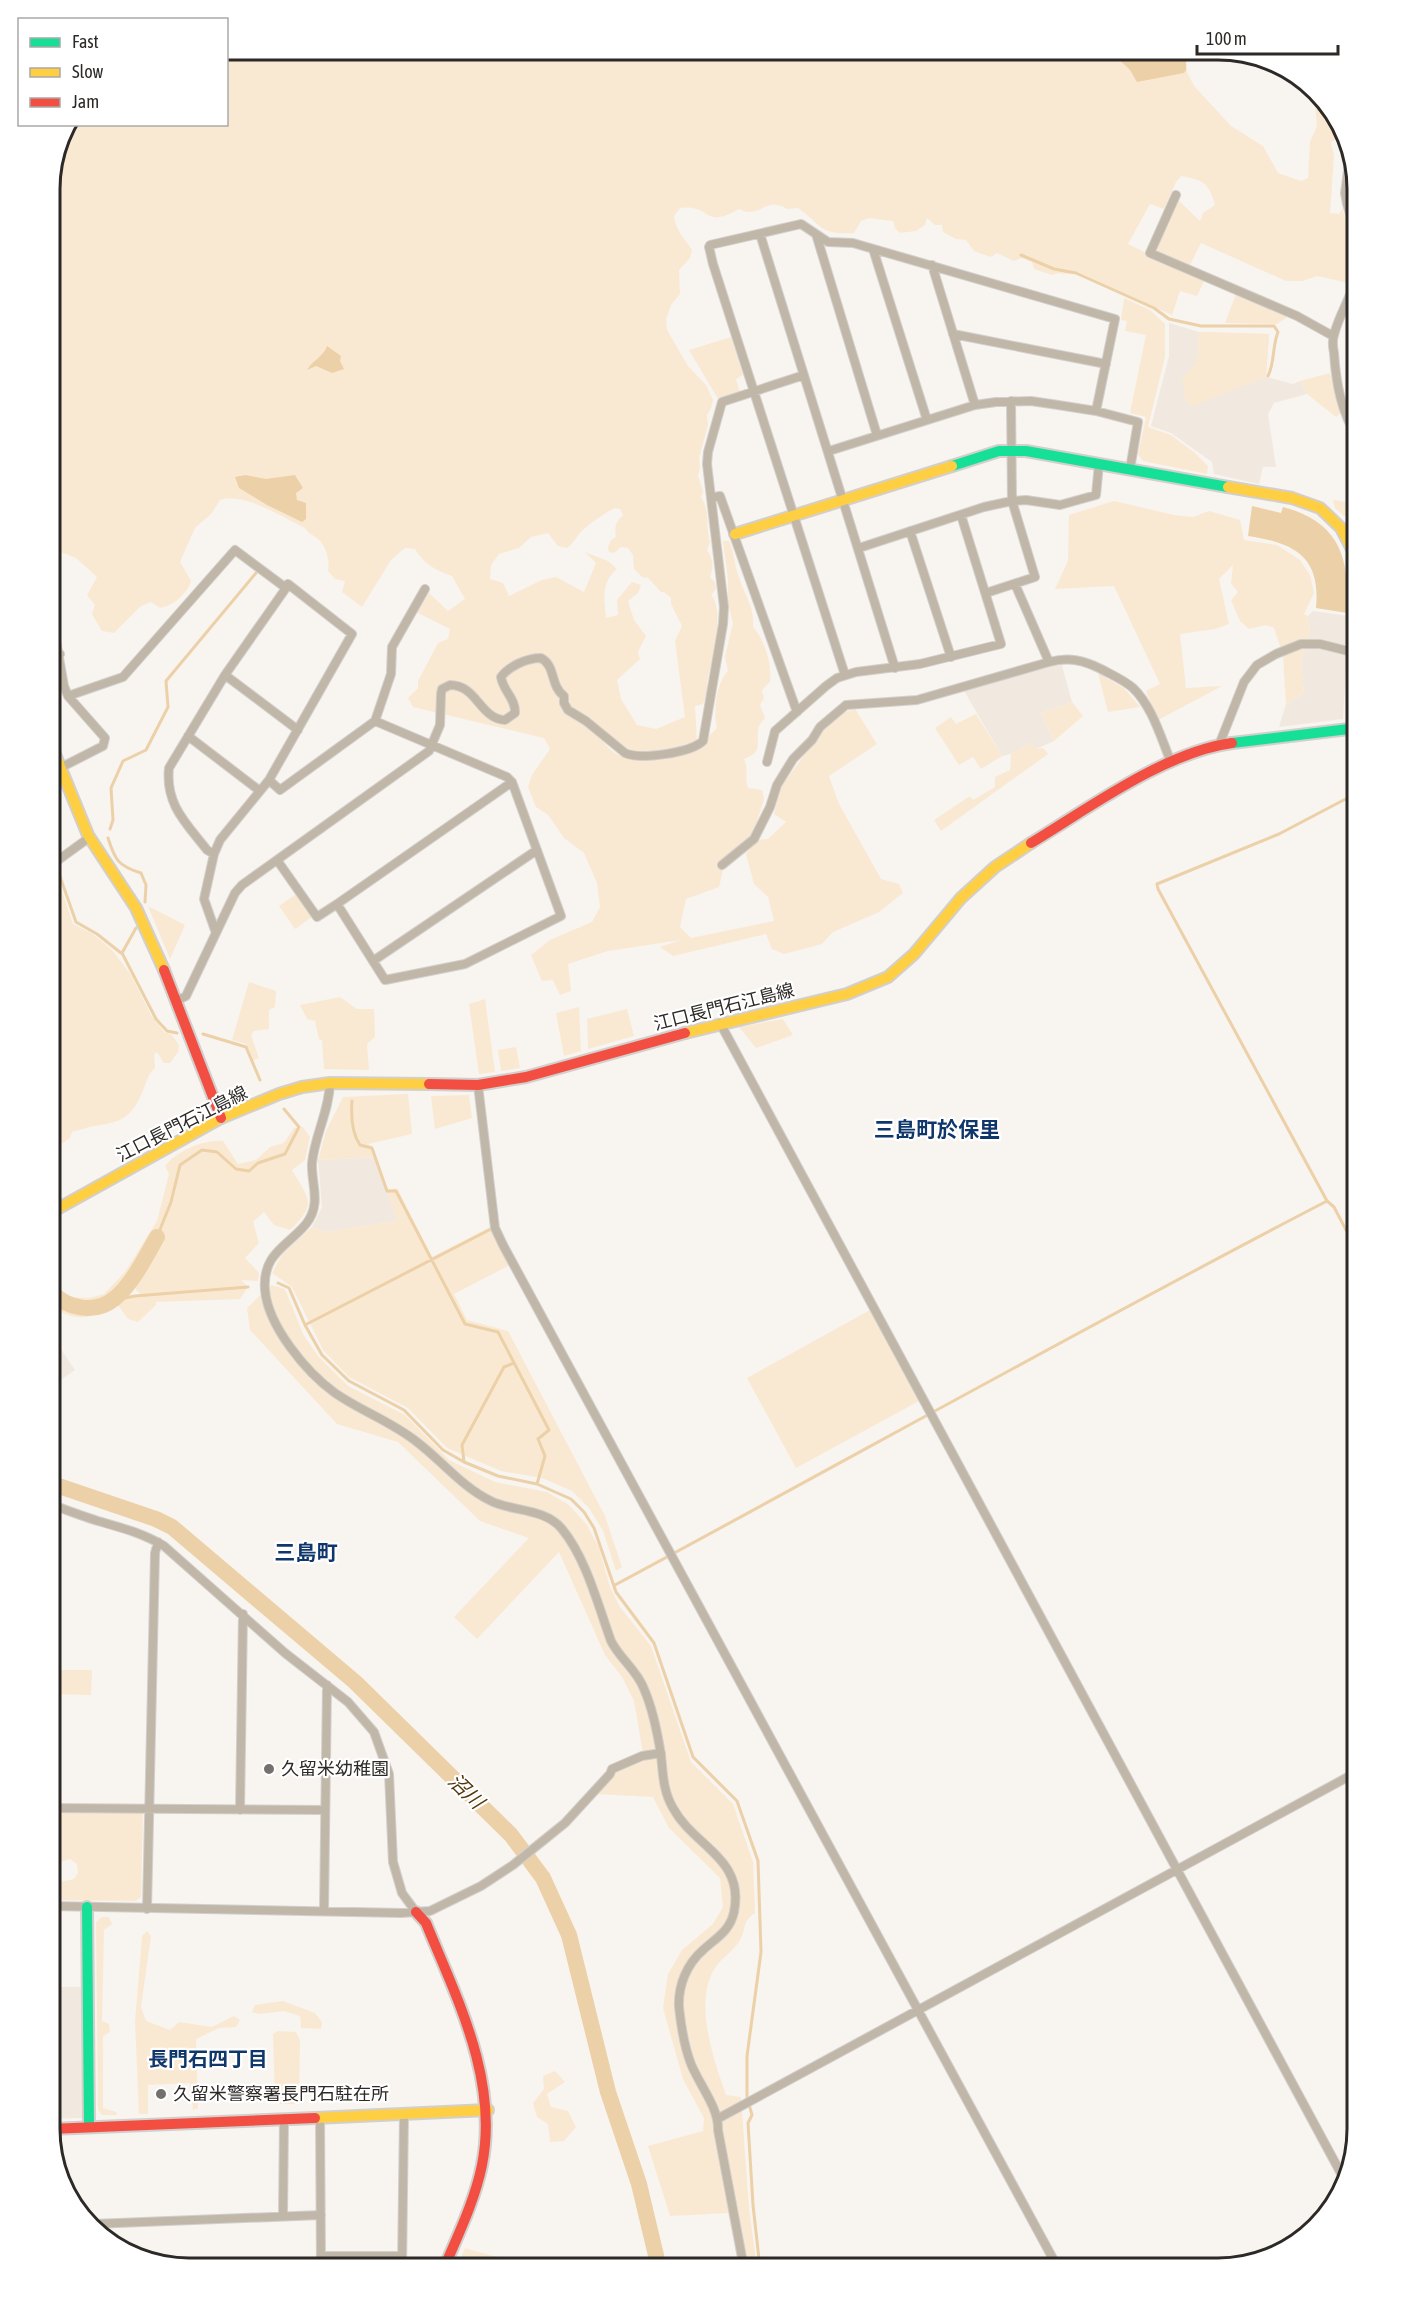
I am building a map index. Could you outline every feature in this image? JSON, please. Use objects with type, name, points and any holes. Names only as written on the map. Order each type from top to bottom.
[{"type":"street","points":[[1347,179],[1345,193],[1347,204]]},
{"type":"street","points":[[1176,195],[1149,253],[1297,316],[1333,336]]},
{"type":"street","points":[[844,675],[792,517],[709,247],[801,224],[828,242],[853,243],[1115,319],[1096,411]]},
{"type":"street","points":[[760,234],[896,668]]},
{"type":"street","points":[[816,234],[877,435]]},
{"type":"street","points":[[873,249],[927,420]]},
{"type":"street","points":[[932,265],[975,405]]},
{"type":"street","points":[[1347,306],[1333,336],[1335,378],[1347,416]]},
{"type":"street","points":[[953,334],[1106,364]]},
{"type":"street","points":[[178,1000],[186,996],[235,893],[242,885],[429,751],[440,725],[442,689],[450,684],[464,687],[493,717],[505,720],[515,713],[515,706],[501,677],[512,667],[534,658],[541,658],[548,664],[554,685],[564,696],[564,703],[568,710],[586,721],[625,753],[632,756],[652,756],[699,744],[705,738],[724,607],[708,452],[722,402],[804,375]]},
{"type":"street","points":[[986,593],[1035,577],[1012,501],[1011,401]]},
{"type":"street","points":[[828,451],[975,405],[1031,401],[1096,411],[1138,422],[1130,469]]},
{"type":"street","points":[[735,534],[999,452],[1026,451],[1292,498],[1320,508],[1341,528],[1347,538]]},
{"type":"street","points":[[859,548],[1012,501],[1026,500],[1060,505],[1096,495],[1099,464]]},
{"type":"street","points":[[711,498],[720,496],[797,712]]},
{"type":"street","points":[[767,762],[775,731],[826,686],[844,675],[896,668],[1001,644],[961,515]]},
{"type":"street","points":[[910,531],[951,657]]},
{"type":"street","points":[[68,696],[123,676],[236,550],[286,588]]},
{"type":"street","points":[[214,854],[207,850],[177,814],[173,805],[169,768],[225,675],[288,584],[352,634],[269,780],[220,840],[214,854],[204,899],[216,933]]},
{"type":"street","points":[[1015,584],[1049,662]]},
{"type":"street","points":[[269,780],[280,790],[375,721],[391,674],[392,647],[425,589]]},
{"type":"street","points":[[1219,745],[1244,682],[1257,666],[1276,654],[1301,644],[1320,644],[1347,651]]},
{"type":"street","points":[[60,654],[64,686],[68,696],[105,738],[103,746],[60,768],[71,800],[90,837],[132,898],[178,1000],[221,1118]]},
{"type":"street","points":[[722,865],[754,839],[770,807],[777,785],[793,759],[812,740],[820,727],[846,705],[917,700],[1064,658],[1077,659],[1114,676],[1133,688],[1150,715],[1171,762]]},
{"type":"street","points":[[225,675],[298,730]]},
{"type":"street","points":[[338,904],[385,980],[465,964],[561,916],[512,782],[507,777],[375,721]]},
{"type":"street","name":"江口長門石江島線","points":[[60,1207],[221,1118],[302,1087],[330,1083],[478,1085],[526,1077],[720,1023],[847,994],[888,977],[914,954],[961,898],[995,867],[1133,781],[1171,762],[1219,745],[1347,729]]},
{"type":"street","points":[[188,735],[260,791]]},
{"type":"street","points":[[277,860],[318,917],[512,782]]},
{"type":"street","points":[[60,860],[90,837]]},
{"type":"street","points":[[373,961],[537,850]]},
{"type":"street","points":[[720,1023],[1340,2171]]},
{"type":"street","points":[[330,1083],[330,1102],[316,1139],[312,1165],[315,1208],[307,1224],[285,1242],[268,1265],[265,1291],[268,1307],[287,1342],[314,1375],[335,1393],[401,1430],[466,1485],[492,1502],[550,1518],[561,1527],[575,1548],[616,1652],[635,1670],[645,1690],[661,1753],[664,1787],[673,1808],[687,1828],[721,1858],[729,1869],[734,1884],[734,1911],[728,1927],[693,1960],[681,1983],[679,2003],[682,2031],[690,2062],[719,2118],[718,2130],[742,2258]]},
{"type":"street","points":[[478,1085],[495,1228],[1053,2258]]},
{"type":"street","points":[[60,1508],[98,1521],[128,1528],[158,1542],[285,1653],[348,1702],[374,1732],[389,1774],[393,1862],[402,1893],[426,1923],[469,2034],[484,2086],[488,2110],[483,2163],[461,2231],[449,2258]]},
{"type":"street","points":[[147,1909],[155,1553],[158,1542]]},
{"type":"street","points":[[240,1810],[243,1614]]},
{"type":"street","points":[[324,1911],[327,1685]]},
{"type":"street","points":[[60,1906],[430,1911],[467,1894],[513,1864],[566,1823],[612,1769],[642,1756],[661,1753]]},
{"type":"street","points":[[719,2118],[1114,1902],[1178,1871],[1347,1778]]},
{"type":"street","points":[[60,1808],[326,1810]]},
{"type":"street","points":[[87,1907],[89,2126]]},
{"type":"street","points":[[60,2128],[488,2110]]},
{"type":"street","points":[[320,2117],[321,2256],[402,2256],[404,2113]]},
{"type":"street","points":[[283,2217],[284,2118]]},
{"type":"street","points":[[102,2224],[321,2215]]},
{"type":"shaded area","points":[[228,60],[1127,60],[1131,63],[1186,70],[1187,60],[1187,72],[1194,86],[1231,126],[1263,146],[1278,173],[1301,181],[1308,178],[1310,142],[1317,126],[1315,104],[1337,139],[1331,142],[1334,156],[1330,213],[1339,214],[1342,209],[1347,221],[1347,283],[1317,276],[1302,281],[1286,281],[1201,243],[1190,265],[1155,251],[1178,200],[1200,221],[1203,213],[1215,205],[1208,187],[1200,181],[1181,176],[1164,209],[1150,204],[1128,244],[1204,281],[1197,296],[1180,291],[1172,315],[1078,272],[1052,275],[1034,269],[1032,262],[1022,258],[1014,261],[997,253],[991,257],[974,251],[966,240],[956,239],[943,232],[942,225],[935,225],[927,218],[925,225],[916,231],[900,233],[893,221],[869,218],[861,221],[854,233],[843,233],[827,231],[798,208],[787,209],[776,205],[749,212],[739,209],[719,217],[713,217],[698,209],[680,208],[674,216],[678,230],[692,250],[690,258],[679,270],[680,294],[671,305],[666,319],[667,330],[688,366],[706,385],[713,400],[707,415],[708,425],[699,458],[698,476],[703,491],[701,497],[707,514],[710,542],[707,550],[712,563],[710,577],[715,582],[716,589],[711,595],[715,602],[718,623],[706,697],[703,704],[695,706],[697,741],[656,753],[632,752],[575,709],[568,715],[588,726],[611,750],[631,759],[671,756],[706,746],[709,736],[717,728],[716,698],[728,671],[725,657],[733,623],[728,604],[728,579],[723,541],[729,541],[737,573],[751,607],[753,627],[767,653],[770,668],[770,682],[762,690],[764,698],[760,705],[765,718],[759,726],[757,749],[751,756],[744,759],[748,788],[762,790],[764,799],[753,834],[718,863],[723,870],[719,887],[686,899],[680,927],[691,938],[774,921],[768,897],[754,884],[746,854],[756,840],[768,839],[786,822],[774,814],[780,788],[824,728],[843,713],[855,709],[877,744],[829,776],[839,804],[881,879],[899,884],[903,893],[879,912],[833,932],[822,944],[784,954],[772,949],[766,934],[673,956],[660,947],[681,940],[608,951],[568,964],[571,991],[560,995],[553,980],[542,981],[531,955],[550,940],[592,922],[600,907],[597,883],[584,853],[564,838],[548,815],[536,807],[528,787],[532,775],[550,749],[544,738],[413,707],[408,698],[418,688],[418,681],[438,643],[448,639],[450,629],[416,612],[429,593],[448,611],[465,599],[452,576],[431,566],[415,549],[405,548],[391,560],[362,607],[342,592],[345,581],[335,579],[328,571],[328,558],[323,545],[305,528],[252,502],[230,498],[220,500],[212,513],[195,528],[180,562],[191,581],[183,595],[165,607],[160,608],[151,602],[141,606],[114,633],[102,631],[92,614],[95,605],[87,595],[97,577],[76,558],[60,552],[60,180],[64,155],[76,126],[228,126]],"holes":[[[615,508],[620,509],[623,515],[616,525],[616,537],[611,540],[608,547],[609,552],[614,553],[621,547],[628,548],[633,555],[634,569],[671,598],[671,604],[682,626],[675,641],[685,717],[656,729],[637,725],[621,699],[617,680],[640,659],[638,652],[646,636],[634,620],[628,601],[638,593],[641,585],[632,582],[617,600],[618,615],[606,618],[604,598],[606,585],[617,569],[608,561],[585,552],[596,563],[584,592],[556,577],[542,580],[509,596],[503,583],[490,579],[491,565],[499,554],[519,548],[531,537],[548,533],[558,546],[567,548],[581,532],[606,513]]]},
{"type":"shaded area","points":[[1120,60],[1186,60],[1184,73],[1137,82],[1130,70]]},
{"type":"shaded area","points":[[1236,294],[1289,316],[1277,324],[1225,323]]},
{"type":"shaded area","points":[[1124,298],[1150,310],[1165,324],[1165,357],[1148,427],[1171,435],[1195,453],[1208,466],[1207,474],[1143,461],[1138,454],[1146,417],[1130,413],[1146,335],[1125,331],[1127,321],[1121,320]]},
{"type":"shaded area","points":[[1169,323],[1199,332],[1269,334],[1266,377],[1293,384],[1300,381],[1307,394],[1274,403],[1268,414],[1276,467],[1263,467],[1259,484],[1214,474],[1212,462],[1171,433],[1151,426],[1169,356]]},
{"type":"shaded area","points":[[1199,332],[1269,334],[1266,377],[1193,406],[1186,401],[1182,379],[1197,361]]},
{"type":"shaded area","points":[[731,337],[743,375],[736,379],[740,393],[718,399],[689,350]]},
{"type":"shaded area","points":[[327,346],[341,356],[340,361],[344,369],[332,373],[316,366],[307,370],[323,353]]},
{"type":"shaded area","points":[[1330,373],[1341,413],[1336,417],[1307,394],[1300,381]]},
{"type":"shaded area","points":[[245,475],[266,479],[295,475],[303,488],[296,493],[297,500],[306,503],[306,519],[302,522],[239,488],[235,477]]},
{"type":"shaded area","points":[[1333,500],[1347,502],[1347,516],[1344,516],[1335,508]]},
{"type":"shaded area","points":[[1114,501],[1174,515],[1193,517],[1209,511],[1240,520],[1244,540],[1277,545],[1300,560],[1310,575],[1314,593],[1304,614],[1308,616],[1310,633],[1301,661],[1304,693],[1286,704],[1283,655],[1274,628],[1266,625],[1249,629],[1240,621],[1231,600],[1238,592],[1231,584],[1233,565],[1219,579],[1229,624],[1215,629],[1180,634],[1186,688],[1222,686],[1158,720],[1146,691],[1160,684],[1114,586],[1055,589],[1068,561],[1069,515]]},
{"type":"shaded area","points":[[1252,506],[1281,513],[1283,507],[1317,522],[1329,533],[1338,545],[1343,559],[1346,575],[1347,613],[1316,608],[1314,576],[1309,564],[1301,555],[1279,543],[1248,536]]},
{"type":"shaded area","points":[[1313,611],[1347,616],[1343,719],[1279,727],[1286,704],[1304,693],[1301,661],[1310,633],[1308,616]]},
{"type":"shaded area","points":[[1061,662],[1072,702],[1041,713],[1054,741],[1036,749],[1030,743],[1011,754],[1002,756],[963,689]]},
{"type":"shaded area","points":[[1098,673],[1124,688],[1140,707],[1108,712]]},
{"type":"shaded area","points":[[1072,702],[1083,716],[1054,741],[1041,713]]},
{"type":"shaded area","points":[[976,714],[1002,756],[981,769],[973,757],[959,765],[935,728],[951,717],[956,724]]},
{"type":"shaded area","points":[[1030,743],[1036,749],[1043,748],[1048,754],[941,831],[934,820],[970,796],[973,800],[995,787],[995,777],[1010,770],[1011,754]]},
{"type":"shaded area","points":[[60,884],[73,924],[93,934],[113,951],[131,975],[151,1015],[164,1032],[172,1035],[179,1045],[178,1052],[170,1063],[164,1063],[157,1052],[154,1054],[155,1068],[148,1077],[138,1102],[129,1114],[118,1121],[72,1132],[70,1138],[60,1145]]},
{"type":"shaded area","points":[[296,894],[312,917],[295,929],[279,906]]},
{"type":"shaded area","points":[[148,906],[185,925],[170,959]]},
{"type":"shaded area","points":[[249,982],[276,991],[275,1007],[269,1010],[269,1029],[254,1031],[251,1035],[259,1058],[253,1060],[246,1044],[232,1040]]},
{"type":"shaded area","points":[[340,997],[357,1009],[374,1009],[375,1037],[367,1044],[369,1070],[324,1069],[322,1040],[319,1039],[315,1021],[307,1019],[300,1005]]},
{"type":"shaded area","points":[[485,999],[495,1072],[479,1074],[469,1004]]},
{"type":"shaded area","points":[[579,1007],[581,1051],[564,1056],[556,1013]]},
{"type":"shaded area","points":[[627,1009],[634,1036],[588,1049],[587,1019]]},
{"type":"shaded area","points":[[783,1019],[793,1035],[756,1048],[739,1027]]},
{"type":"shaded area","points":[[516,1047],[520,1068],[501,1071],[498,1050]]},
{"type":"shaded area","points":[[408,1094],[412,1134],[368,1144],[373,1147],[376,1157],[318,1160],[326,1131],[343,1097]]},
{"type":"shaded area","points":[[469,1095],[472,1118],[435,1129],[431,1096]]},
{"type":"shaded area","points":[[303,1127],[310,1137],[305,1160],[292,1170],[306,1195],[307,1207],[305,1213],[290,1230],[274,1225],[264,1212],[253,1222],[259,1243],[245,1258],[259,1273],[258,1281],[241,1280],[248,1287],[240,1299],[155,1302],[157,1304],[138,1322],[128,1319],[118,1305],[84,1317],[68,1315],[60,1311],[60,1304],[87,1312],[142,1295],[136,1290],[133,1274],[104,1297],[87,1303],[68,1301],[60,1295],[60,1288],[70,1297],[89,1298],[104,1294],[125,1272],[157,1221],[169,1174],[165,1166],[176,1155],[200,1144],[223,1141],[238,1164],[256,1160],[270,1147],[284,1143],[294,1128]]},
{"type":"shaded area","points":[[376,1157],[398,1221],[326,1232],[312,1227],[322,1207],[318,1160]]},
{"type":"shaded area","points":[[397,1188],[432,1257],[490,1227],[510,1265],[454,1294],[467,1320],[508,1331],[605,1516],[622,1567],[616,1571],[603,1531],[589,1508],[572,1491],[542,1478],[501,1471],[447,1448],[408,1408],[349,1377],[323,1350],[292,1287],[272,1273],[283,1253],[312,1227],[326,1232],[397,1221],[387,1190]]},
{"type":"shaded area","points":[[271,1285],[285,1289],[303,1334],[318,1356],[348,1386],[405,1415],[449,1460],[495,1482],[547,1492],[569,1505],[587,1525],[599,1548],[610,1587],[620,1607],[651,1646],[691,1762],[733,1804],[753,1862],[755,1913],[746,1923],[737,1944],[715,1968],[706,1997],[706,2014],[711,2048],[726,2095],[741,2097],[749,2209],[756,2258],[737,2258],[728,2213],[670,2216],[648,2146],[703,2131],[704,2118],[683,2079],[663,2008],[668,1974],[682,1950],[713,1924],[723,1907],[720,1878],[669,1828],[653,1797],[596,1794],[617,1771],[644,1759],[634,1701],[622,1677],[605,1655],[559,1552],[477,1639],[454,1617],[529,1538],[480,1521],[398,1442],[337,1424],[250,1330],[247,1308]]},
{"type":"shaded area","points":[[870,1310],[919,1401],[796,1468],[747,1378]]},
{"type":"shaded area","points":[[60,1348],[75,1370],[60,1380]]},
{"type":"shaded area","points":[[60,1670],[92,1670],[91,1695],[60,1694]]},
{"type":"shaded area","points":[[60,1812],[143,1813],[141,1897],[136,1901],[60,1900],[60,1882],[74,1879],[78,1873],[77,1864],[70,1859],[60,1862]]},
{"type":"shaded area","points":[[102,1917],[109,1917],[112,1924],[104,1930],[102,2021],[109,2024],[110,2032],[103,2036],[103,2108],[116,2112],[117,2115],[102,2115],[98,2110],[96,1922]]},
{"type":"shaded area","points":[[147,1931],[151,1936],[141,2007],[146,2021],[170,2030],[179,2022],[212,2027],[234,2016],[240,2020],[236,2027],[219,2028],[196,2039],[198,2108],[193,2110],[190,2083],[148,2085],[148,2114],[139,2114],[135,2022],[142,1936]]},
{"type":"shaded area","points":[[60,1987],[81,1987],[82,2118],[60,2119]]},
{"type":"shaded area","points":[[283,2001],[315,2013],[322,2022],[321,2029],[301,2028],[300,2016],[284,2011],[259,2014],[252,2012],[255,2005]]},
{"type":"shaded area","points":[[278,2031],[296,2032],[300,2040],[299,2099],[294,2104],[280,2104],[275,2099],[273,2034]]},
{"type":"shaded area","points":[[555,2071],[565,2082],[547,2094],[551,2107],[568,2111],[576,2127],[564,2141],[550,2142],[548,2124],[537,2117],[533,2103],[544,2089],[543,2076]]},
{"type":"shaded area","points":[[465,2248],[500,2258],[461,2258]]},
{"type":"waterway","points":[[1021,255],[1054,269],[1076,273],[1154,308],[1169,319],[1201,326],[1274,326],[1278,332],[1268,376]]},
{"type":"waterway","points":[[110,829],[113,820],[111,788],[123,761],[146,750],[168,707],[166,681],[256,573]]},
{"type":"waterway","points":[[1327,1201],[1157,884],[1279,834],[1347,798]]},
{"type":"waterway","points":[[108,838],[118,861],[127,868],[141,873],[146,885],[145,902]]},
{"type":"waterway","points":[[60,877],[76,922],[97,934],[121,953]]},
{"type":"waterway","points":[[136,928],[122,953],[156,1019],[167,1031],[177,1033]]},
{"type":"waterway","points":[[203,1034],[246,1047],[260,1080]]},
{"type":"waterway","points":[[352,1101],[352,1123],[357,1140],[360,1145],[372,1148],[387,1191],[396,1191],[465,1324],[498,1332],[549,1430],[538,1439],[545,1456],[537,1484]]},
{"type":"waterway","points":[[157,1237],[171,1202],[180,1165],[202,1150],[217,1152],[236,1169],[249,1171],[258,1163],[285,1154],[299,1127],[284,1109]]},
{"type":"waterway","points":[[615,1585],[1059,1343],[1327,1201],[1334,1207],[1347,1232]]},
{"type":"waterway","points":[[305,1325],[491,1229]]},
{"type":"waterway","points":[[60,1299],[72,1305],[89,1308],[98,1307],[114,1299],[127,1286],[157,1237]]},
{"type":"waterway","points":[[278,1283],[289,1288],[305,1325],[322,1355],[349,1381],[404,1410],[443,1450],[464,1462],[498,1476],[537,1484],[571,1499],[584,1512],[594,1528],[616,1592],[654,1643],[693,1757],[737,1801],[758,1861],[761,1952],[747,2056],[747,2097],[752,2115],[748,2123],[759,2258]]},
{"type":"waterway","points":[[114,1300],[135,1296],[248,1287]]},
{"type":"waterway","points":[[464,1462],[462,1445],[504,1367],[514,1363]]},
{"type":"waterway","name":"沼川","points":[[60,1486],[156,1519],[172,1527],[355,1682],[511,1835],[543,1878],[569,1935],[608,2092],[639,2184],[657,2258]]},
{"type":"traffic: fast","points":[[952,466],[999,451],[1026,451],[1228,487]]},
{"type":"traffic: fast","points":[[1232,743],[1347,729]]},
{"type":"traffic: fast","points":[[87,1907],[89,2126]]},
{"type":"traffic: slow","points":[[735,534],[952,466]]},
{"type":"traffic: slow","points":[[1228,487],[1292,498],[1320,508],[1341,528],[1347,540]]},
{"type":"traffic: slow","points":[[60,766],[88,835],[136,908],[164,970]]},
{"type":"traffic: slow","points":[[685,1033],[847,994],[888,977],[914,954],[961,898],[995,867],[1031,843]]},
{"type":"traffic: slow","points":[[60,1207],[221,1118],[279,1094],[302,1087],[330,1083],[429,1084]]},
{"type":"traffic: slow","points":[[315,2118],[488,2110]]},
{"type":"traffic: jam","points":[[1031,843],[1102,798],[1154,769],[1207,748],[1232,743]]},
{"type":"traffic: jam","points":[[164,970],[221,1118]]},
{"type":"traffic: jam","points":[[429,1084],[478,1085],[526,1077],[685,1033]]},
{"type":"traffic: jam","points":[[416,1912],[426,1923],[462,2011],[480,2071],[485,2102],[486,2133],[479,2178],[466,2217],[448,2258]]},
{"type":"traffic: jam","points":[[60,2129],[315,2118]]},
{"type":"place","name":"久留米幼稚園","points":[[269,1769]]},
{"type":"place","name":"久留米警察署長門石駐在所","points":[[161,2094]]},
{"type":"district","name":"三島町於保里","points":[[937,1130]]},
{"type":"district","name":"三島町","points":[[306,1553]]},
{"type":"district","name":"長門石四丁目","points":[[208,2059]]}]
